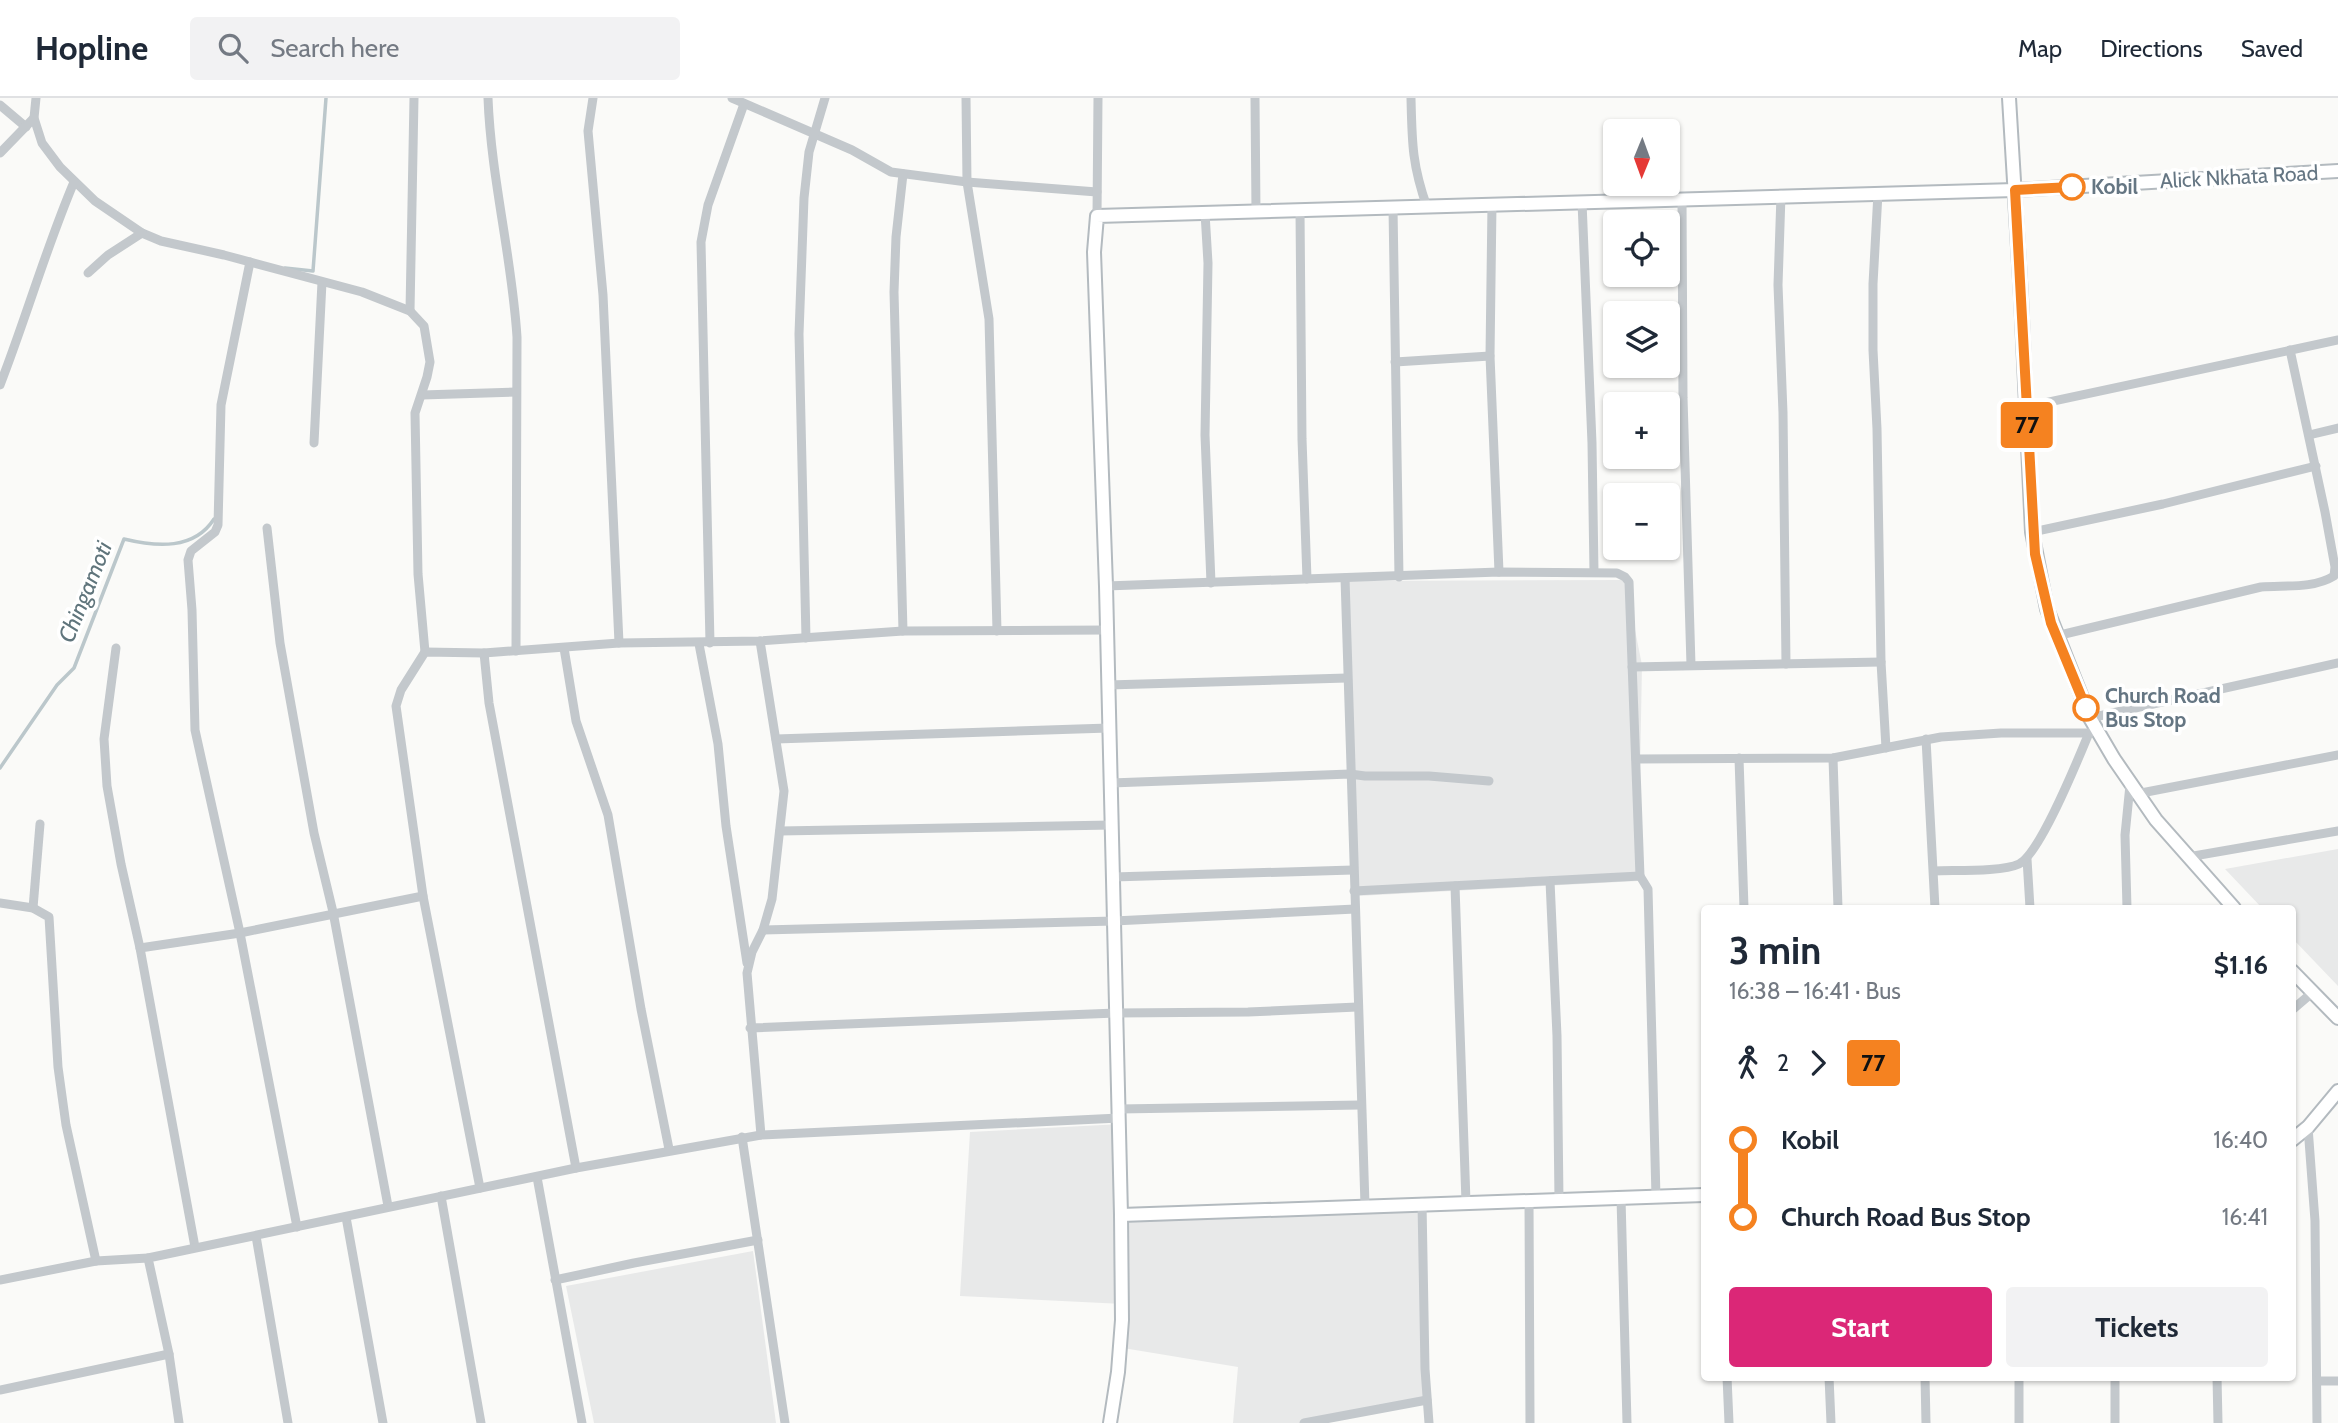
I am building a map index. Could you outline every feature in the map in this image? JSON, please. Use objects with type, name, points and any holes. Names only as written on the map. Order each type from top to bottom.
[{"type":"main road","points":[[2009,98],[2032,532],[2040,582],[2056,636],[2090,718],[2093,732],[2133,790],[2231,905]]},
{"type":"main road","name":"Alick Nkhata Road","points":[[1097,216],[2015,190],[2338,171]]},
{"type":"main road","points":[[1097,216],[1094,252],[1106,586],[1121,1215],[1122,1320],[1110,1423]]},
{"type":"main road","points":[[2296,975],[2338,1018]]},
{"type":"main road","points":[[2296,1137],[2308,1127],[2338,1091]]},
{"type":"main road","points":[[1121,1215],[1701,1195]]},
{"type":"street","points":[[36,98],[34,118],[42,143],[74,182],[106,209],[142,233],[161,241],[362,292],[410,311],[424,326],[430,362],[415,413],[415,467],[418,574],[425,652],[401,690],[396,706],[423,896],[480,1188]]},
{"type":"street","points":[[410,311],[414,98]]},
{"type":"street","points":[[488,98],[493,156],[514,292],[516,651]]},
{"type":"street","points":[[593,98],[588,131],[603,295],[619,643]]},
{"type":"street","points":[[732,98],[852,150],[881,167],[903,174],[1097,192]]},
{"type":"street","points":[[806,638],[799,334],[804,198],[814,133],[825,98]]},
{"type":"street","points":[[966,98],[967,182],[989,319],[997,631]]},
{"type":"street","points":[[1097,216],[1098,98]]},
{"type":"street","points":[[1255,98],[1256,212]]},
{"type":"street","points":[[1411,98],[1412,153],[1427,207]]},
{"type":"street","points":[[0,104],[26,127]]},
{"type":"street","points":[[710,643],[701,242],[708,205],[744,104]]},
{"type":"street","points":[[0,153],[34,118]]},
{"type":"street","points":[[903,174],[896,237],[894,292],[903,631]]},
{"type":"street","points":[[0,385],[56,224],[74,182]]},
{"type":"street","points":[[1878,193],[1873,284],[1873,350],[1881,662],[1886,748]]},
{"type":"street","points":[[1781,195],[1778,285],[1783,412],[1786,664]]},
{"type":"street","points":[[1682,199],[1691,665]]},
{"type":"street","points":[[1582,202],[1592,443],[1594,572]]},
{"type":"street","points":[[1492,204],[1490,356],[1499,572]]},
{"type":"street","points":[[1393,208],[1399,577]]},
{"type":"street","points":[[1300,211],[1301,426],[1307,579]]},
{"type":"street","points":[[1205,213],[1208,263],[1205,435],[1211,583]]},
{"type":"street","points":[[88,273],[108,255],[142,233]]},
{"type":"street","points":[[250,262],[222,405],[218,525],[215,532],[191,551],[188,560],[195,730],[240,933],[297,1227]]},
{"type":"street","points":[[314,443],[322,282]]},
{"type":"street","points":[[2026,407],[2338,340]]},
{"type":"street","points":[[2056,636],[2261,587],[2284,588],[2329,579],[2336,572],[2290,350]]},
{"type":"street","points":[[1395,362],[1490,356]]},
{"type":"street","points":[[422,395],[516,392]]},
{"type":"street","points":[[2309,435],[2338,428]]},
{"type":"street","points":[[2032,532],[2163,504],[2316,466]]},
{"type":"street","points":[[2325,512],[2338,509]]},
{"type":"street","points":[[267,528],[279,643],[388,1206]]},
{"type":"street","points":[[1106,586],[1499,572],[1594,572],[1617,573],[1625,577],[1629,582],[1640,876],[1648,889],[1656,1197]]},
{"type":"street","points":[[1345,578],[1365,1206]]},
{"type":"street","points":[[425,652],[484,653],[619,643],[760,641],[903,631],[1107,630]]},
{"type":"street","points":[[748,967],[772,899],[784,791],[760,641]]},
{"type":"street","points":[[699,643],[718,744],[726,826],[748,967],[750,1028],[761,1135]]},
{"type":"street","points":[[116,648],[104,739],[105,766],[121,864],[140,948],[195,1247]]},
{"type":"street","points":[[564,648],[576,721],[608,815],[669,1149]]},
{"type":"street","points":[[484,653],[489,703],[576,1168]]},
{"type":"street","points":[[1632,667],[1881,662]]},
{"type":"street","points":[[2090,718],[2338,663]]},
{"type":"street","points":[[1108,685],[1347,678]]},
{"type":"street","points":[[776,739],[1109,728]]},
{"type":"street","points":[[1636,759],[1833,758],[1926,739],[2001,733],[2093,732],[2067,787],[2027,859],[2030,905]]},
{"type":"street","points":[[1926,739],[1935,905]]},
{"type":"street","points":[[2127,905],[2125,835],[2133,790],[2338,755]]},
{"type":"street","points":[[1739,758],[1744,905]]},
{"type":"street","points":[[1833,758],[1838,905]]},
{"type":"street","points":[[1111,783],[1350,774],[1489,781]]},
{"type":"street","points":[[33,908],[40,824]]},
{"type":"street","points":[[780,831],[1112,825]]},
{"type":"street","points":[[2188,857],[2338,831]]},
{"type":"street","points":[[1934,872],[2010,867],[2027,859]]},
{"type":"street","points":[[1113,877],[1353,870]]},
{"type":"street","points":[[1354,891],[1640,876]]},
{"type":"street","points":[[1550,881],[1557,1036],[1559,1200]]},
{"type":"street","points":[[1455,886],[1466,1202]]},
{"type":"street","points":[[140,948],[240,933],[333,912],[423,896]]},
{"type":"street","points":[[0,903],[33,908],[49,917],[58,1067],[66,1125],[96,1262]]},
{"type":"street","points":[[763,930],[1114,921],[1355,909]]},
{"type":"street","points":[[2296,1007],[2313,992]]},
{"type":"street","points":[[750,1028],[1116,1013],[1248,1012],[1357,1007]]},
{"type":"street","points":[[0,1280],[96,1262],[148,1258],[388,1206],[669,1149],[742,1137],[1119,1114],[1360,1105]]},
{"type":"street","points":[[2308,1127],[2315,1221],[2317,1423]]},
{"type":"street","points":[[742,1137],[785,1423]]},
{"type":"street","points":[[537,1177],[582,1423]]},
{"type":"street","points":[[441,1196],[481,1423]]},
{"type":"street","points":[[1621,1198],[1627,1423]]},
{"type":"street","points":[[1529,1200],[1530,1423]]},
{"type":"street","points":[[1422,1203],[1429,1423]]},
{"type":"street","points":[[346,1217],[383,1423]]},
{"type":"street","points":[[256,1236],[288,1423]]},
{"type":"street","points":[[555,1280],[758,1240]]},
{"type":"street","points":[[148,1258],[169,1354],[178,1423]]},
{"type":"street","points":[[0,1390],[169,1354]]},
{"type":"street","points":[[1727,1381],[1729,1423]]},
{"type":"street","points":[[1829,1381],[1831,1423]]},
{"type":"street","points":[[1925,1381],[1926,1423]]},
{"type":"street","points":[[2019,1381],[2019,1423]]},
{"type":"street","points":[[2115,1381],[2115,1423]]},
{"type":"street","points":[[2217,1381],[2218,1423]]},
{"type":"street","points":[[2317,1381],[2338,1381]]},
{"type":"street","points":[[1304,1423],[1427,1400]]},
{"type":"shaded area","points":[[1625,580],[1642,665],[1638,881],[1358,896],[1349,581]]},
{"type":"shaded area","points":[[2338,849],[2338,986],[2296,942],[2296,905],[2259,905],[2225,869]]},
{"type":"shaded area","points":[[1122,1124],[1124,1215],[1425,1207],[1427,1403],[1316,1423],[1233,1423],[1238,1367],[1123,1348],[1123,1304],[960,1296],[970,1132]]},
{"type":"shaded area","points":[[753,1251],[776,1423],[594,1423],[566,1286]]},
{"type":"waterway","name":"Chingamoti","points":[[285,268],[313,271],[326,98]]},
{"type":"waterway","name":"Chingamoti","points":[[0,768],[57,685],[74,668],[124,539],[149,544],[174,544],[196,536],[214,519]]},
{"type":"bus line","name":"77","points":[[2072,187],[2015,190],[2035,554],[2051,623],[2086,708]]},
{"type":"place","name":"Kobil","points":[[2072,187]]},
{"type":"place","name":"Church Road Bus Stop","points":[[2086,708]]}]
